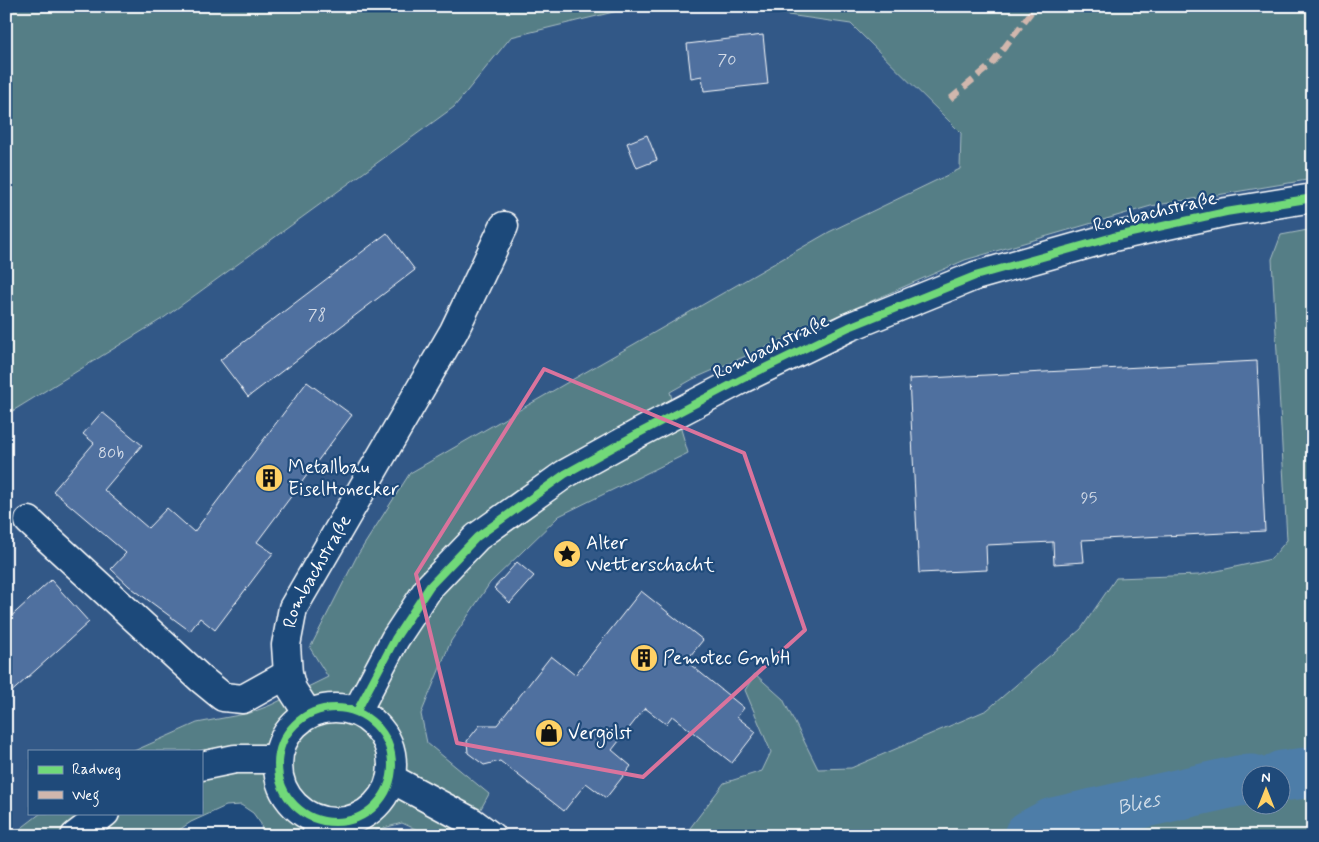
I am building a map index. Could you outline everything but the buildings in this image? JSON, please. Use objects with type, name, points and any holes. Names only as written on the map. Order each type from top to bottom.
[{"type":"street","name":"Rombachstraße","points":[[357,711],[395,639],[430,586],[477,537],[565,474],[639,432],[849,327],[975,276],[1113,237],[1226,212],[1313,198]]},
{"type":"street","name":"Rombachstraße","points":[[308,714],[292,689],[288,674],[286,645],[293,608],[454,331],[504,226]]},
{"type":"street","points":[[29,521],[223,697],[243,699],[288,674]]},
{"type":"street","points":[[334,707],[357,711],[373,721],[384,733],[391,749],[392,779],[378,804],[364,815],[319,829],[293,805],[280,783],[277,758],[285,736],[294,724],[308,714],[334,707]]},
{"type":"street","points":[[202,766],[234,760],[277,758]]},
{"type":"street","points":[[392,779],[472,822],[491,836]]},
{"type":"street","points":[[74,836],[104,814]]},
{"type":"highlighted area","points":[[544,369],[744,453],[805,630],[643,777],[457,743],[416,574]]},
{"type":"shaded area","points":[[638,6],[725,6],[851,24],[961,134],[960,169],[829,232],[325,621],[310,648],[328,677],[271,705],[250,713],[197,723],[136,750],[28,750],[28,814],[40,814],[11,836],[6,836],[6,415],[165,317],[454,107],[511,37]]},
{"type":"shaded area","points":[[1313,179],[1313,229],[1281,235],[1272,259],[1287,540],[1271,559],[1199,575],[1116,578],[1081,629],[987,710],[851,768],[818,769],[783,699],[745,690],[771,752],[762,771],[724,783],[690,828],[688,836],[466,836],[489,794],[427,743],[421,714],[451,641],[490,583],[559,516],[688,453],[669,392],[693,379],[965,260],[1151,206]]},
{"type":"shaded area","points":[[402,823],[431,836],[368,836],[377,830]]},
{"type":"green space","points":[[6,6],[638,6],[511,37],[454,107],[165,317],[6,415]]},
{"type":"green space","points":[[725,6],[1313,6],[1313,179],[1151,206],[965,260],[693,379],[670,392],[688,453],[559,516],[490,583],[451,641],[421,714],[427,743],[489,794],[466,836],[431,836],[402,823],[377,830],[368,836],[262,836],[261,824],[253,813],[241,805],[226,806],[191,822],[170,836],[11,836],[40,814],[202,814],[202,750],[136,750],[197,723],[250,713],[271,705],[328,677],[310,648],[357,556],[410,473],[829,232],[960,169],[961,133],[851,24]]},
{"type":"green space","points":[[1313,229],[1313,836],[688,836],[690,828],[724,783],[762,771],[771,752],[745,690],[755,674],[783,699],[818,769],[851,768],[987,710],[1081,629],[1116,578],[1199,575],[1271,559],[1287,540],[1272,259],[1281,235]]},
{"type":"waterway","name":"Blies","points":[[1292,775],[1313,772]]},
{"type":"waterway","name":"Blies","points":[[1029,836],[1053,823],[1242,781]]},
{"type":"marked path","points":[[950,99],[991,65],[1036,6]]},
{"type":"cycle path","points":[[357,711],[395,639],[430,586],[477,537],[565,474],[639,433],[742,379],[849,327],[975,276],[1113,237],[1226,212],[1313,198]]},
{"type":"cycle path","points":[[335,708],[357,712],[376,724],[388,743],[392,765],[388,787],[376,806],[357,818],[335,822],[313,818],[294,806],[282,787],[278,765],[282,743],[294,724],[313,712],[335,708]]},
{"type":"place","name":"Metallbau EiselHonecker","points":[[269,478]]},
{"type":"place","name":"Alter Wetterschacht","points":[[567,554]]},
{"type":"place","name":"Pemotec GmbH","points":[[644,658]]},
{"type":"place","name":"Vergölst","points":[[549,733]]}]
